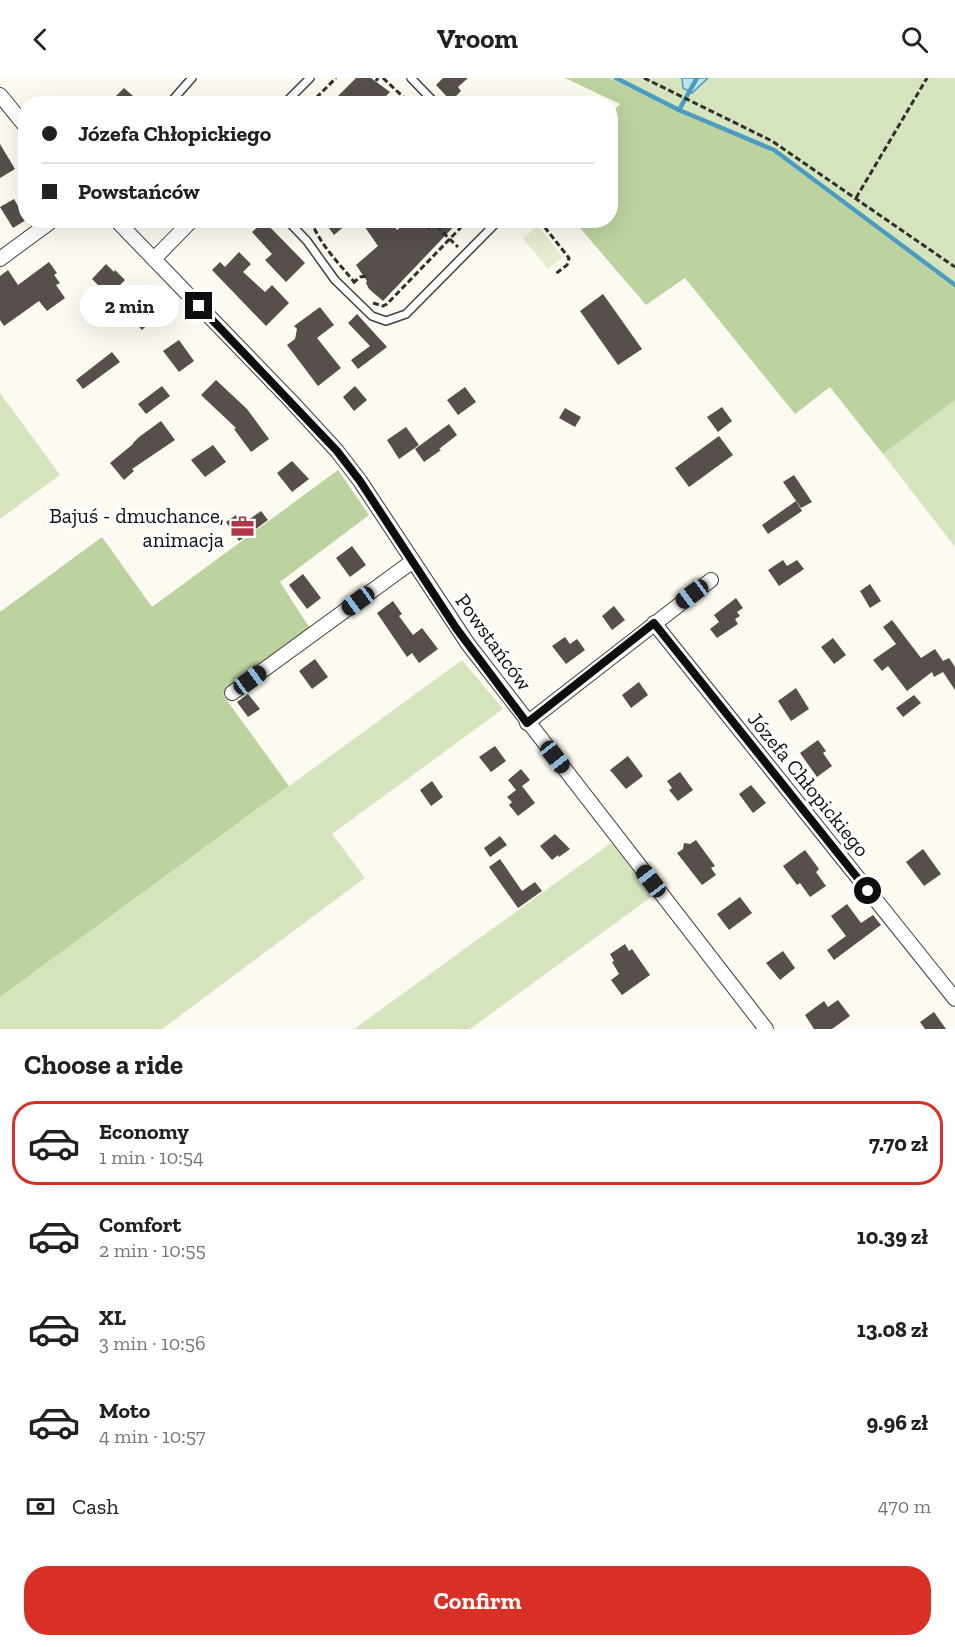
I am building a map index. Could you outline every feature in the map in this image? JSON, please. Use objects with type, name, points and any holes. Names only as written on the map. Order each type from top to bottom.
[{"type":"street","points":[[0,94],[18,117]]},
{"type":"street","points":[[0,259],[41,228]]},
{"type":"street","name":"Powstańców","points":[[124,228],[337,451],[360,481],[468,644],[766,1029]]},
{"type":"street","points":[[154,259],[182,228]]},
{"type":"street","points":[[232,693],[413,561]]},
{"type":"street","points":[[527,723],[711,580]]},
{"type":"street","name":"Józefa Chłopickiego","points":[[654,623],[955,999]]},
{"type":"lane","points":[[176,96],[192,78]]},
{"type":"lane","points":[[292,96],[310,78]]},
{"type":"lane","points":[[411,78],[428,96]]},
{"type":"lane","points":[[295,228],[344,290],[372,316],[386,321],[406,314],[491,228]]},
{"type":"path","points":[[318,96],[336,78]]},
{"type":"path","points":[[383,78],[403,96]]},
{"type":"path","points":[[644,78],[772,141],[955,267]]},
{"type":"path","points":[[856,198],[927,78]]},
{"type":"path","points":[[314,228],[360,290]]},
{"type":"path","points":[[439,228],[465,254]]},
{"type":"path","points":[[372,302],[383,306],[387,304],[460,228]]},
{"type":"path","points":[[545,228],[569,258],[567,265],[554,275]]},
{"type":"path","points":[[344,290],[360,277],[367,276]]},
{"type":"green space","points":[[565,78],[682,78],[683,88],[692,93],[708,78],[955,78],[955,288],[774,153],[635,90]]},
{"type":"green space","points":[[565,78],[608,78],[774,153],[955,288],[955,400],[883,454],[830,387],[795,414],[685,278],[646,305],[580,228],[618,228],[618,106],[620,104],[618,96],[603,96]]},
{"type":"green space","points":[[536,228],[540,228],[563,257],[548,269],[523,238]]},
{"type":"green space","points":[[0,393],[60,475],[0,519]]},
{"type":"green space","points":[[955,400],[955,547],[883,454]]},
{"type":"green space","points":[[338,470],[369,515],[280,582],[311,630],[223,695],[289,786],[0,997],[0,612],[102,537],[152,607]]},
{"type":"green space","points":[[462,660],[503,709],[332,834],[365,878],[162,1029],[0,1029],[0,997]]},
{"type":"green space","points":[[611,843],[654,895],[470,1029],[354,1029]]},
{"type":"water","points":[[682,78],[708,78],[692,93],[683,88]]},
{"type":"building","points":[[356,78],[371,78],[390,92],[386,96],[338,96]]},
{"type":"building","points":[[443,78],[468,78],[458,87],[461,91],[456,96],[446,96],[436,85]]},
{"type":"building","points":[[124,88],[133,96],[116,96]]},
{"type":"building","points":[[0,144],[15,169],[0,178]]},
{"type":"building","points":[[14,199],[18,206],[18,225],[13,228],[0,207]]},
{"type":"building","points":[[256,228],[271,228],[305,263],[286,282],[265,260],[272,254],[252,232]]},
{"type":"building","points":[[329,228],[342,228],[334,235]]},
{"type":"building","points":[[366,228],[396,228],[397,230],[399,228],[452,228],[383,301],[369,289],[367,281],[356,265],[378,246]]},
{"type":"building","points":[[239,252],[251,264],[243,272],[265,292],[272,285],[289,303],[266,326],[212,270],[220,262],[225,267]]},
{"type":"building","points":[[49,262],[57,273],[54,275],[60,283],[56,285],[65,298],[47,311],[39,301],[4,326],[0,320],[0,276],[8,270],[18,285]]},
{"type":"building","points":[[106,264],[125,280],[109,296],[92,279]]},
{"type":"building","points":[[603,294],[642,349],[618,365],[580,311]]},
{"type":"building","points":[[141,296],[159,314],[142,330],[125,312]]},
{"type":"building","points":[[320,307],[334,325],[317,338],[341,368],[318,386],[287,345],[295,339],[297,329],[294,326]]},
{"type":"building","points":[[357,314],[387,347],[358,369],[351,360],[370,346],[348,323]]},
{"type":"building","points":[[179,340],[194,361],[179,372],[163,351]]},
{"type":"building","points":[[112,352],[120,362],[83,389],[76,380]]},
{"type":"building","points":[[216,380],[247,409],[269,439],[251,452],[234,429],[236,428],[201,395]]},
{"type":"building","points":[[162,386],[170,396],[146,414],[138,404]]},
{"type":"building","points":[[355,386],[367,400],[354,411],[343,397]]},
{"type":"building","points":[[465,387],[476,402],[458,415],[447,400]]},
{"type":"building","points":[[722,407],[732,421],[718,432],[707,417]]},
{"type":"building","points":[[565,408],[581,417],[575,427],[559,418]]},
{"type":"building","points":[[161,421],[175,440],[132,469],[134,471],[124,480],[110,463]]},
{"type":"building","points":[[449,424],[457,435],[424,462],[415,449]]},
{"type":"building","points":[[406,427],[419,445],[399,459],[387,440]]},
{"type":"building","points":[[719,436],[733,455],[689,487],[675,468]]},
{"type":"building","points":[[213,445],[226,462],[205,477],[191,460]]},
{"type":"building","points":[[292,461],[309,479],[292,492],[277,473]]},
{"type":"building","points":[[794,475],[812,502],[801,508],[783,482]]},
{"type":"building","points":[[796,501],[802,511],[768,534],[762,525]]},
{"type":"building","points":[[261,511],[268,520],[239,541],[226,522],[236,515],[243,524]]},
{"type":"building","points":[[352,546],[366,565],[350,577],[336,558]]},
{"type":"building","points":[[783,560],[787,566],[797,560],[804,569],[779,586],[768,570]]},
{"type":"building","points":[[303,574],[321,598],[307,609],[289,585]]},
{"type":"building","points":[[870,584],[881,601],[870,608],[860,591]]},
{"type":"building","points":[[736,598],[743,608],[737,612],[740,616],[735,619],[738,624],[717,638],[710,629],[719,622],[714,615]]},
{"type":"building","points":[[393,601],[402,614],[399,616],[413,635],[422,628],[438,649],[419,663],[412,653],[407,657],[377,613]]},
{"type":"building","points":[[614,606],[625,620],[612,630],[602,616]]},
{"type":"building","points":[[892,620],[921,658],[935,649],[943,661],[949,658],[955,667],[955,690],[943,672],[934,677],[932,672],[907,691],[888,666],[882,671],[873,660],[896,644],[883,627]]},
{"type":"building","points":[[565,637],[570,644],[577,639],[585,650],[566,664],[552,646]]},
{"type":"building","points":[[833,638],[846,655],[834,664],[821,647]]},
{"type":"building","points":[[315,659],[328,677],[312,689],[299,671]]},
{"type":"building","points":[[639,682],[648,695],[631,708],[622,695]]},
{"type":"building","points":[[796,688],[809,709],[791,721],[778,701]]},
{"type":"building","points":[[248,694],[260,709],[248,717],[237,702]]},
{"type":"building","points":[[914,695],[921,703],[903,717],[896,708]]},
{"type":"building","points":[[818,740],[826,751],[823,753],[832,766],[817,777],[800,753]]},
{"type":"building","points":[[495,746],[506,761],[491,772],[479,757]]},
{"type":"building","points":[[628,756],[643,776],[626,789],[610,770]]},
{"type":"building","points":[[521,769],[530,780],[522,786],[535,803],[518,816],[509,805],[512,802],[507,797],[516,790],[508,780]]},
{"type":"building","points":[[680,772],[693,790],[678,801],[669,790],[672,788],[667,781]]},
{"type":"building","points":[[432,781],[443,797],[431,806],[420,790]]},
{"type":"building","points":[[751,785],[766,803],[753,813],[739,794]]},
{"type":"building","points":[[555,834],[570,849],[552,860],[540,846]]},
{"type":"building","points":[[500,836],[507,845],[490,857],[484,848]]},
{"type":"building","points":[[696,840],[715,866],[711,868],[716,875],[702,885],[677,853],[683,849],[684,843],[690,844]]},
{"type":"building","points":[[923,849],[941,874],[924,886],[906,862]]},
{"type":"building","points":[[805,850],[819,869],[816,872],[826,886],[810,897],[800,883],[797,885],[783,866]]},
{"type":"building","points":[[500,859],[522,891],[535,882],[542,891],[518,908],[489,867]]},
{"type":"building","points":[[740,897],[752,913],[729,930],[717,914]]},
{"type":"building","points":[[847,904],[861,923],[873,915],[881,925],[834,960],[827,950],[846,936],[831,916]]},
{"type":"building","points":[[625,944],[629,951],[632,949],[650,975],[622,995],[611,980],[619,974],[610,954]]},
{"type":"building","points":[[783,951],[795,968],[780,980],[766,963]]},
{"type":"building","points":[[838,1000],[850,1016],[832,1029],[814,1029],[805,1015],[824,1001],[828,1007]]},
{"type":"building","points":[[934,1012],[946,1029],[925,1029],[920,1022]]},
{"type":"waterway","points":[[616,78],[679,110],[774,150],[955,285]]},
{"type":"waterway","points":[[679,110],[697,78]]},
{"type":"place","name":"Bajuś - dmuchance, animacja","points":[[242,527]]},
{"type":"route","points":[[199,306],[337,451],[360,481],[456,628],[527,723],[654,623],[868,891]]}]
